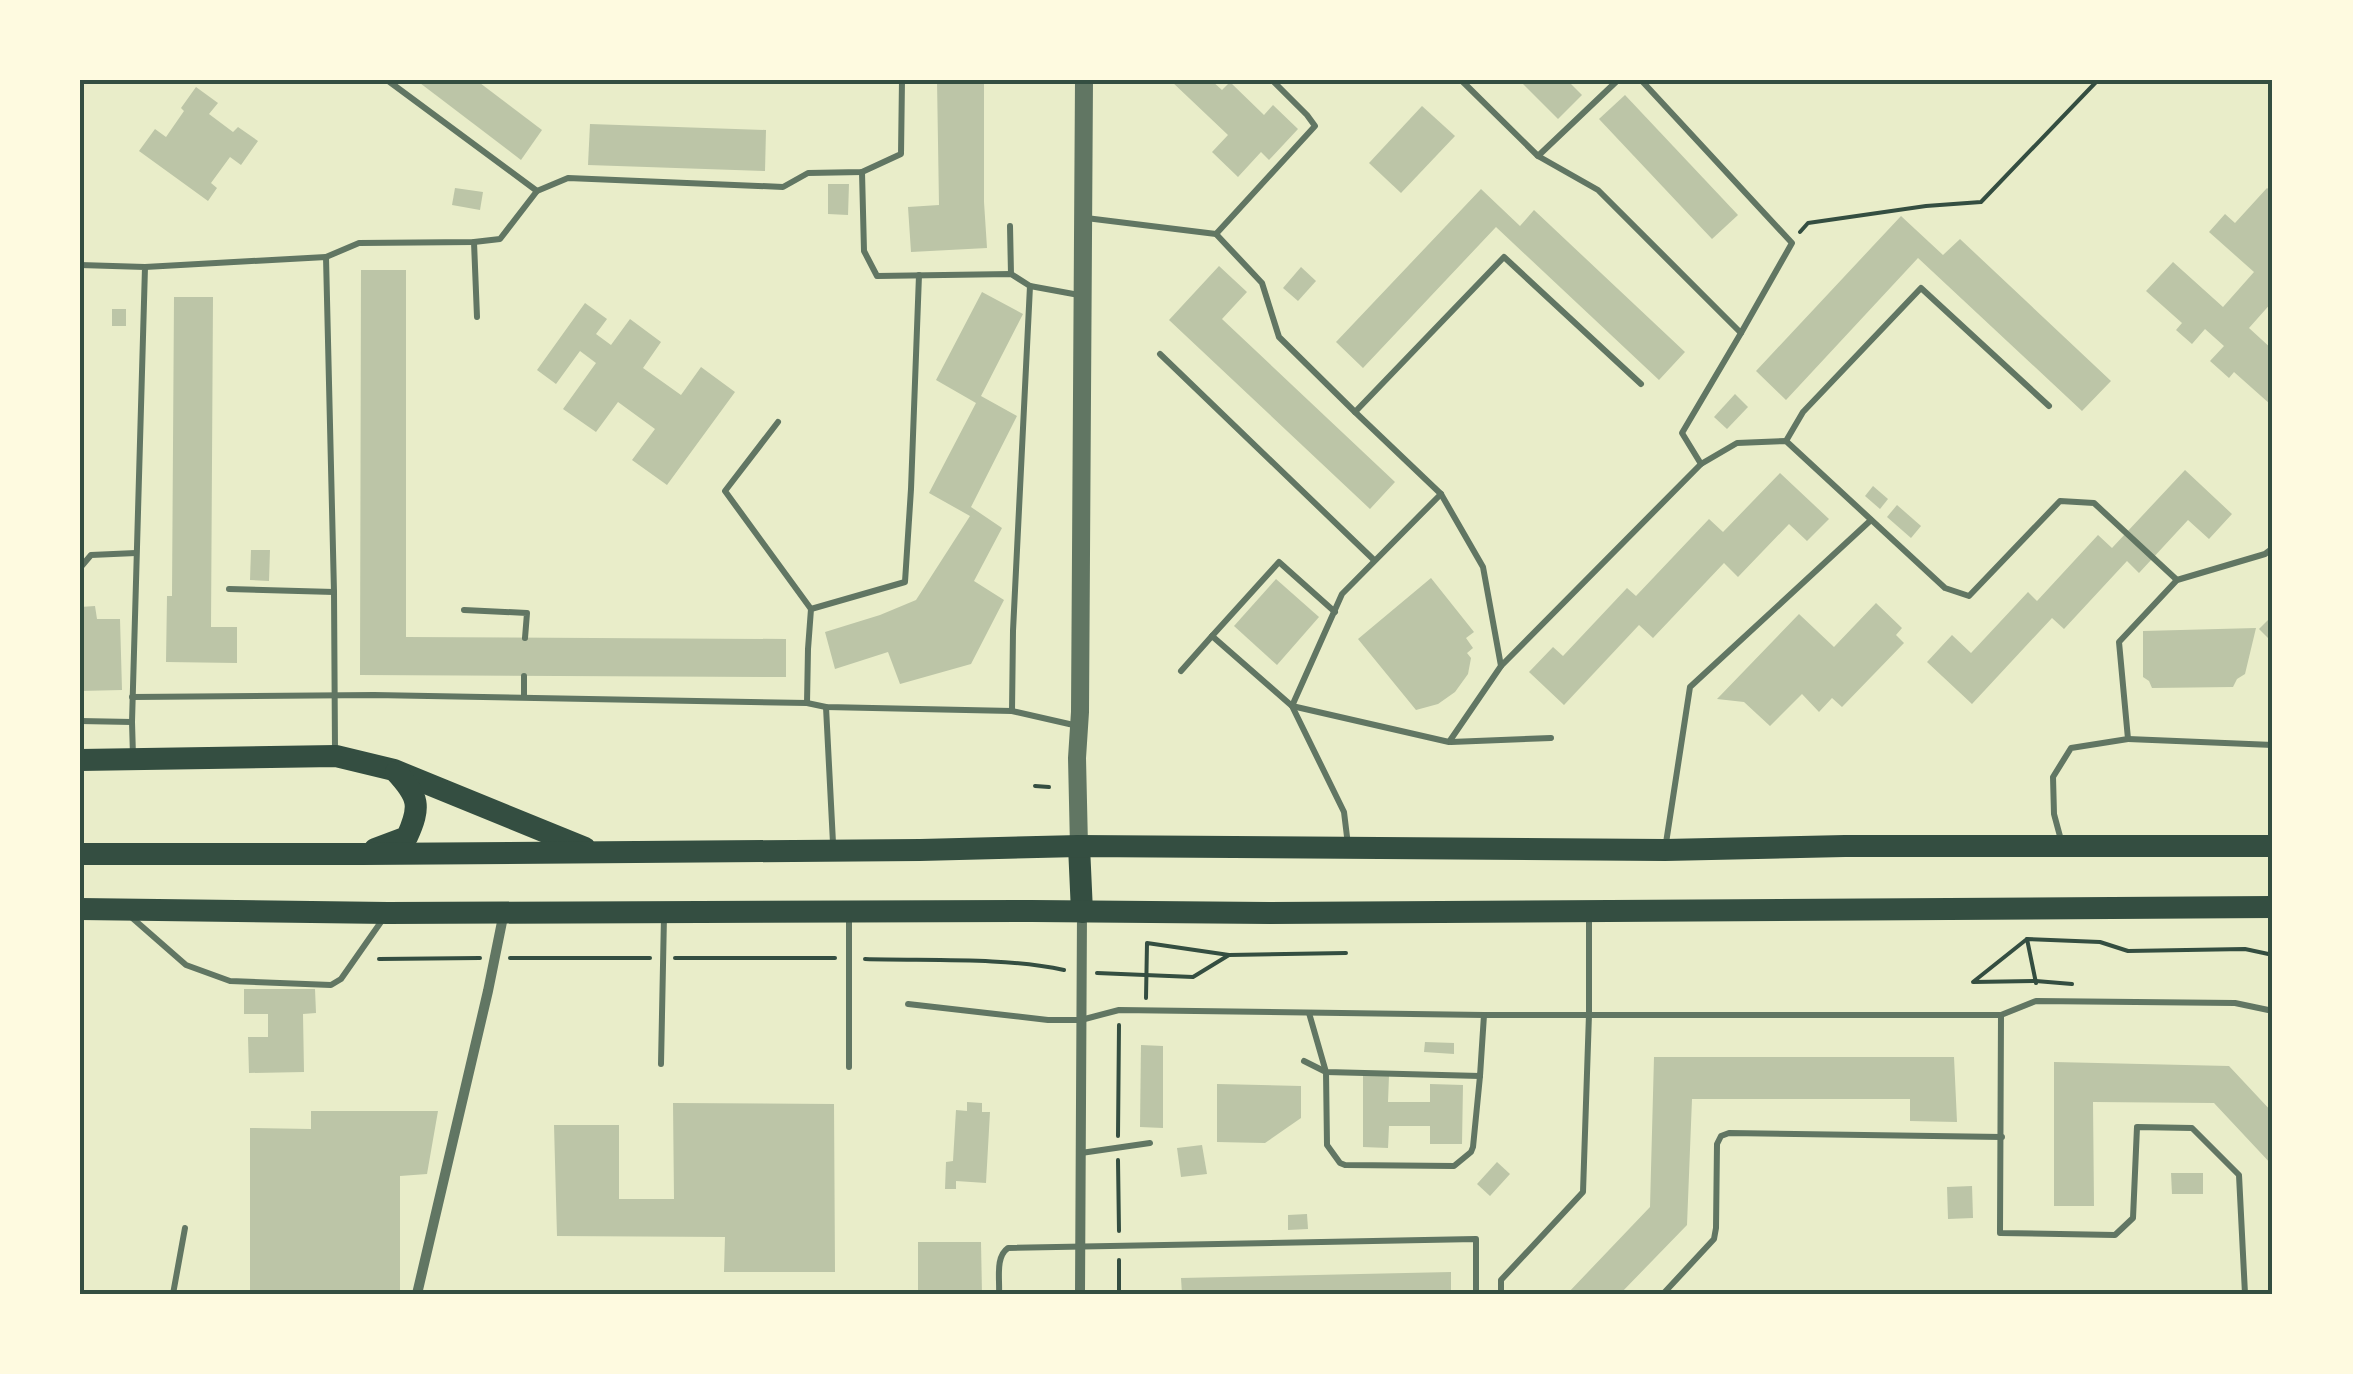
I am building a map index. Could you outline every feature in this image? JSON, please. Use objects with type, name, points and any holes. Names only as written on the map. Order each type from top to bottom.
[{"type":"main road","points":[[80,760],[336,756],[394,770],[593,852]]},
{"type":"main road","points":[[363,854],[406,837],[417,815],[414,792],[394,770]]},
{"type":"main road","points":[[1079,846],[1082,912]]},
{"type":"main road","points":[[80,854],[1079,846],[1665,850],[2273,846]]},
{"type":"main road","points":[[80,909],[1270,913],[2273,907]]},
{"type":"street","points":[[1079,846],[1084,80]]},
{"type":"street","points":[[418,1294],[504,911]]},
{"type":"street","points":[[1080,1294],[1082,912]]},
{"type":"lane","points":[[387,80],[537,191]]},
{"type":"lane","points":[[80,265],[145,267],[326,257],[359,243],[500,239],[537,191],[568,178],[783,187],[808,173],[862,172],[901,154],[902,80]]},
{"type":"lane","points":[[1216,234],[1315,126],[1272,80]]},
{"type":"lane","points":[[1462,80],[1538,156],[1598,190],[1741,333]]},
{"type":"lane","points":[[1538,156],[1618,80]]},
{"type":"lane","points":[[1640,80],[1792,243],[1682,432],[1701,464]]},
{"type":"lane","points":[[862,172],[864,251],[877,276],[1011,274],[1030,286],[1083,295]]},
{"type":"lane","points":[[1083,218],[1216,234],[1262,283],[1279,337],[1441,494],[1483,567],[1501,666]]},
{"type":"lane","points":[[1010,226],[1011,274]]},
{"type":"lane","points":[[474,242],[477,317]]},
{"type":"lane","points":[[326,257],[336,756]]},
{"type":"lane","points":[[1355,412],[1504,257],[1641,384]]},
{"type":"lane","points":[[133,760],[145,267]]},
{"type":"lane","points":[[812,610],[904,582],[919,275]]},
{"type":"lane","points":[[1012,711],[1030,286]]},
{"type":"lane","points":[[1786,442],[1803,412],[1922,288],[2049,406]]},
{"type":"lane","points":[[1160,354],[1374,560]]},
{"type":"lane","points":[[778,422],[725,491],[812,610],[807,703]]},
{"type":"lane","points":[[1450,742],[1501,666],[1701,464],[1737,444],[1786,442],[1945,588],[1969,596],[2060,501],[2094,503],[2177,580]]},
{"type":"lane","points":[[1292,706],[1342,594],[1441,494]]},
{"type":"lane","points":[[1665,850],[1690,687],[1870,520]]},
{"type":"lane","points":[[2128,739],[2119,642],[2177,580],[2265,554],[2273,548]]},
{"type":"lane","points":[[80,568],[92,555],[136,553]]},
{"type":"lane","points":[[1180,671],[1279,562],[1335,612]]},
{"type":"lane","points":[[229,589],[334,592]]},
{"type":"lane","points":[[464,610],[526,613],[525,638]]},
{"type":"lane","points":[[1212,636],[1292,706],[1344,812],[1348,846]]},
{"type":"lane","points":[[524,676],[524,696]]},
{"type":"lane","points":[[132,697],[524,696],[807,703],[826,707],[1012,711],[1079,726]]},
{"type":"lane","points":[[1292,706],[1450,742],[1551,738]]},
{"type":"lane","points":[[826,707],[834,850]]},
{"type":"lane","points":[[80,721],[132,722]]},
{"type":"lane","points":[[2062,846],[2054,814],[2053,777],[2072,748],[2128,739],[2273,744]]},
{"type":"lane","points":[[121,908],[186,965],[230,982],[331,985],[341,979],[388,913]]},
{"type":"lane","points":[[1501,1294],[1501,1280],[1583,1192],[1588,910]]},
{"type":"lane","points":[[848,1067],[850,911]]},
{"type":"lane","points":[[661,1064],[664,912]]},
{"type":"lane","points":[[908,1004],[1048,1020],[1081,1020],[1120,1010],[2001,1015],[2036,1000],[2235,1003],[2273,1012]]},
{"type":"lane","points":[[1309,1012],[1326,1072],[1328,1146],[1345,1165],[1459,1164],[1474,1147],[1484,1015]]},
{"type":"lane","points":[[2001,1015],[2000,1232],[2115,1236],[2132,1218],[2136,1126],[2192,1128],[2239,1175],[2245,1294]]},
{"type":"lane","points":[[1304,1062],[1326,1072],[1480,1076]]},
{"type":"lane","points":[[1663,1294],[1714,1239],[1717,1144],[1721,1136],[2002,1136]]},
{"type":"lane","points":[[1081,1153],[1150,1142]]},
{"type":"lane","points":[[172,1294],[184,1228]]},
{"type":"lane","points":[[999,1294],[1000,1256],[1008,1248],[1476,1239],[1476,1294]]},
{"type":"path","points":[[1792,243],[1808,222],[1981,202],[2098,80]]},
{"type":"path","points":[[1035,786],[1050,787]]},
{"type":"path","points":[[1970,990],[1973,982],[2027,939],[2100,942],[2128,951],[2245,949],[2273,955]]},
{"type":"path","points":[[2027,939],[2036,981]]},
{"type":"path","points":[[1145,1012],[1147,943],[1229,955],[1346,953]]},
{"type":"path","points":[[1098,973],[1193,977],[1229,955]]},
{"type":"path","points":[[379,958],[848,958],[1004,963],[1064,970]]},
{"type":"path","points":[[1973,982],[2072,984]]},
{"type":"building","points":[[416,80],[476,80],[542,130],[521,160]]},
{"type":"building","points":[[937,80],[984,80],[987,248],[911,252],[908,207],[939,205]]},
{"type":"building","points":[[1170,80],[1211,80],[1222,90],[1230,82],[1264,115],[1273,105],[1298,129],[1269,160],[1261,152],[1238,177],[1212,152],[1228,135]]},
{"type":"building","points":[[1519,80],[1567,80],[1582,95],[1558,119]]},
{"type":"building","points":[[196,87],[218,103],[209,114],[233,132],[238,127],[258,141],[241,165],[230,157],[211,183],[217,188],[208,201],[139,151],[155,129],[166,137]]},
{"type":"building","points":[[1625,95],[1738,215],[1712,239],[1599,119]]},
{"type":"building","points":[[1422,106],[1455,136],[1401,193],[1369,163]]},
{"type":"building","points":[[590,124],[766,130],[765,171],[588,165]]},
{"type":"building","points":[[828,184],[849,184],[848,215],[828,214]]},
{"type":"building","points":[[455,188],[483,192],[480,210],[452,205]]},
{"type":"building","points":[[2267,188],[2273,193],[2273,301],[2249,328],[2273,350],[2270,404],[2234,372],[2229,378],[2210,361],[2224,346],[2205,329],[2192,344],[2176,330],[2182,323],[2146,291],[2173,262],[2223,307],[2254,272],[2209,232],[2225,214],[2235,223]]},
{"type":"building","points":[[1481,189],[1520,226],[1534,210],[1685,352],[1659,380],[1496,227],[1363,368],[1336,342]]},
{"type":"building","points":[[1901,216],[1943,255],[1960,239],[2111,381],[2082,411],[1918,258],[1786,400],[1756,371]]},
{"type":"building","points":[[1219,266],[1247,292],[1222,319],[1395,482],[1370,509],[1169,320]]},
{"type":"building","points":[[1301,267],[1316,281],[1298,301],[1283,288]]},
{"type":"building","points":[[361,270],[406,270],[406,637],[786,639],[786,677],[360,675]]},
{"type":"building","points":[[982,292],[1023,314],[981,396],[1017,416],[971,507],[1002,528],[974,581],[1004,600],[971,664],[900,684],[888,652],[835,669],[825,632],[916,600],[970,516],[929,493],[976,403],[936,380]]},
{"type":"building","points":[[174,297],[213,297],[211,627],[237,627],[237,663],[166,662],[167,596],[172,596]]},
{"type":"building","points":[[585,303],[607,319],[596,334],[611,345],[630,319],[661,342],[643,368],[681,395],[701,367],[735,392],[667,485],[632,460],[655,429],[618,402],[596,432],[563,409],[596,363],[580,351],[556,384],[537,370]]},
{"type":"building","points":[[112,309],[126,309],[126,326],[112,326]]},
{"type":"building","points":[[1735,394],[1748,407],[1727,429],[1714,417]]},
{"type":"building","points":[[2185,470],[2232,514],[2209,539],[2188,520],[2139,573],[2127,561],[2064,629],[2052,618],[1972,704],[1927,662],[1952,635],[1971,653],[2028,592],[2037,601],[2098,535],[2112,548]]},
{"type":"building","points":[[1780,473],[1829,519],[1807,541],[1789,524],[1738,577],[1724,563],[1653,638],[1639,625],[1564,705],[1529,672],[1553,647],[1563,656],[1627,588],[1636,596],[1709,519],[1723,532]]},
{"type":"building","points":[[1873,486],[1888,499],[1880,509],[1865,496]]},
{"type":"building","points":[[1897,505],[1921,526],[1911,538],[1887,517]]},
{"type":"building","points":[[251,550],[270,550],[269,581],[250,580]]},
{"type":"building","points":[[1431,578],[1474,632],[1466,638],[1473,648],[1467,653],[1471,658],[1468,674],[1455,692],[1438,704],[1416,710],[1358,639]]},
{"type":"building","points":[[1276,579],[1319,617],[1277,665],[1234,626]]},
{"type":"building","points":[[1876,603],[1902,628],[1896,635],[1904,643],[1842,707],[1832,698],[1819,712],[1802,694],[1770,726],[1744,702],[1717,699],[1799,614],[1834,647]]},
{"type":"building","points":[[95,606],[97,619],[120,619],[122,690],[80,691],[80,607]]},
{"type":"building","points":[[2273,615],[2273,643],[2259,629]]},
{"type":"building","points":[[2256,628],[2245,674],[2233,687],[2152,688],[2143,677],[2143,631]]},
{"type":"building","points":[[244,989],[315,989],[316,1013],[303,1014],[304,1072],[249,1073],[248,1037],[268,1037],[268,1014],[244,1014]]},
{"type":"building","points":[[1425,1042],[1454,1043],[1454,1054],[1424,1052]]},
{"type":"building","points":[[1141,1045],[1163,1046],[1163,1128],[1140,1127]]},
{"type":"building","points":[[1654,1057],[1954,1057],[1957,1122],[1910,1121],[1910,1099],[1692,1099],[1687,1225],[1620,1294],[1567,1294],[1650,1207]]},
{"type":"building","points":[[2054,1062],[2229,1066],[2273,1113],[2273,1166],[2214,1103],[2093,1102],[2094,1206],[2054,1206]]},
{"type":"building","points":[[1363,1075],[1389,1076],[1388,1102],[1430,1102],[1430,1084],[1463,1085],[1462,1144],[1430,1144],[1430,1126],[1389,1126],[1388,1148],[1363,1147]]},
{"type":"building","points":[[1217,1084],[1301,1086],[1301,1118],[1265,1143],[1217,1142]]},
{"type":"building","points":[[967,1102],[982,1103],[982,1112],[990,1112],[986,1183],[956,1181],[956,1189],[945,1189],[946,1162],[953,1161],[956,1110],[967,1111]]},
{"type":"building","points":[[673,1103],[834,1104],[835,1272],[724,1272],[725,1237],[557,1236],[554,1125],[619,1125],[619,1199],[674,1199]]},
{"type":"building","points":[[311,1111],[438,1111],[427,1174],[400,1176],[400,1290],[364,1290],[365,1294],[250,1294],[250,1128],[311,1129]]},
{"type":"building","points":[[1202,1145],[1207,1174],[1181,1177],[1177,1148]]},
{"type":"building","points":[[1497,1162],[1510,1174],[1490,1196],[1477,1184]]},
{"type":"building","points":[[2171,1173],[2203,1173],[2203,1194],[2172,1194]]},
{"type":"building","points":[[1972,1186],[1973,1218],[1948,1219],[1947,1187]]},
{"type":"building","points":[[1307,1214],[1308,1229],[1288,1230],[1288,1215]]},
{"type":"building","points":[[918,1242],[981,1242],[982,1294],[918,1294]]},
{"type":"building","points":[[1451,1272],[1451,1294],[1182,1294],[1181,1278]]}]
